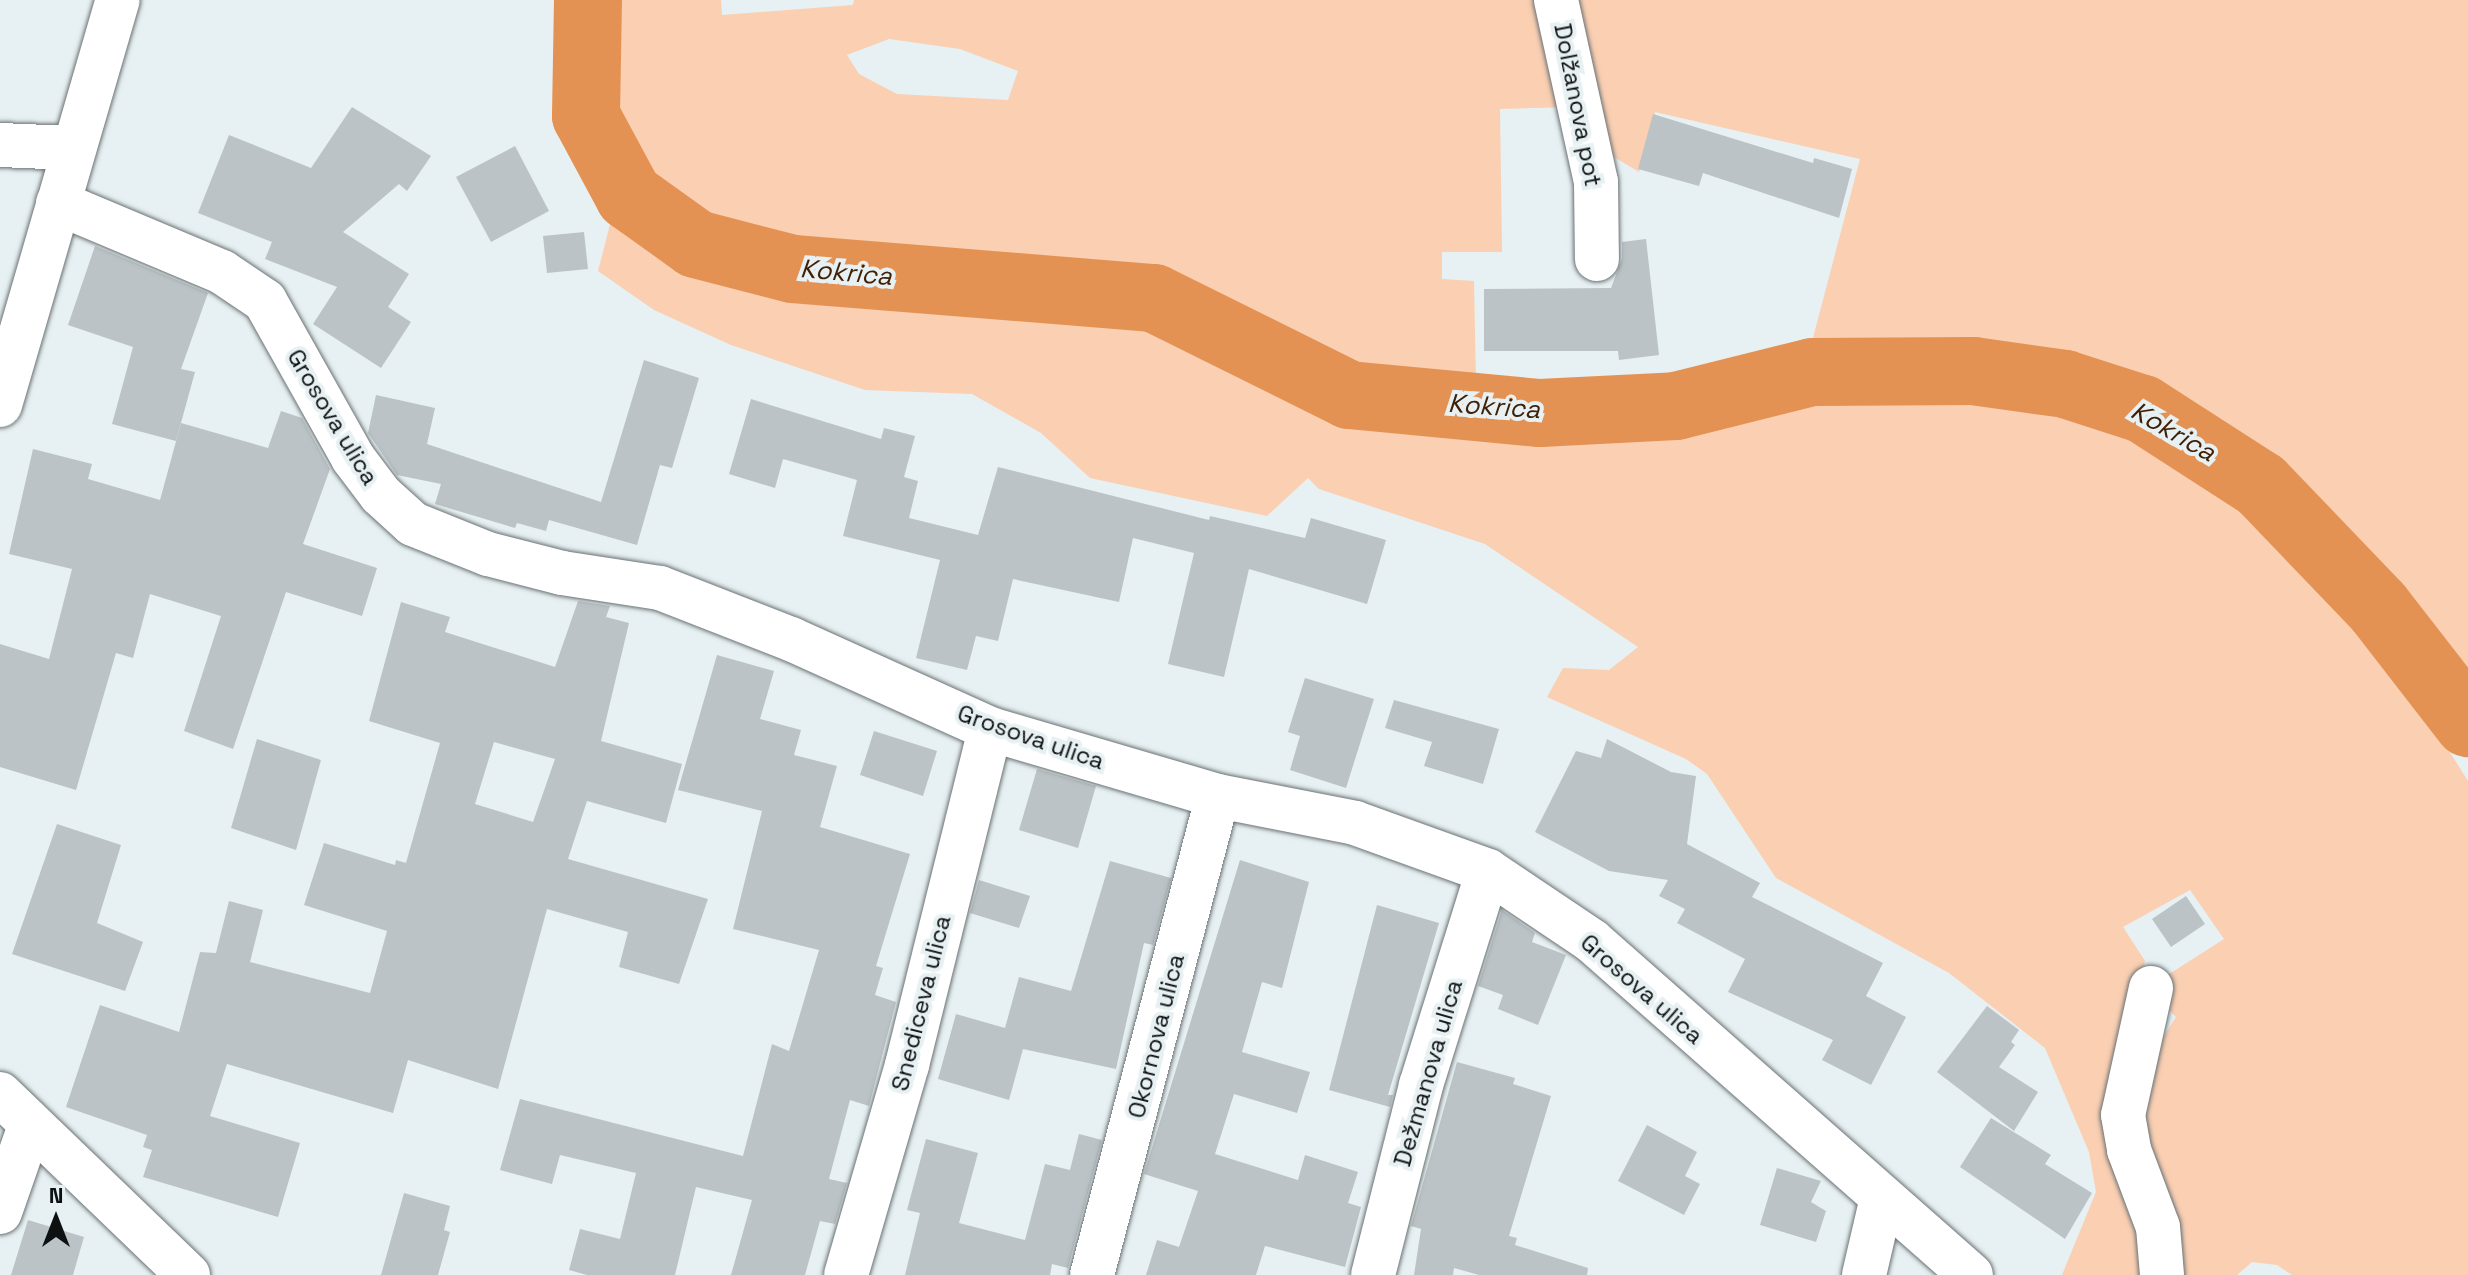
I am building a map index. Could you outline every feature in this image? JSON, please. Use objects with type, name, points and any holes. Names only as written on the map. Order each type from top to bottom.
[{"type":"street","points":[[0,405],[72,148],[118,0]]},
{"type":"street","name":"Dolžanova pot","points":[[1556,0],[1596,182],[1597,259]]},
{"type":"street","points":[[0,145],[72,148]]},
{"type":"street","name":"Grosova ulica","points":[[58,203],[222,272],[265,301],[353,458],[381,495],[413,524],[488,554],[547,569],[660,588],[791,639],[990,729],[1218,796],[1355,823],[1488,871],[1592,941],[1881,1202],[1971,1275]]},
{"type":"street","name":"Snediceva ulica","points":[[846,1275],[907,1065],[990,729]]},
{"type":"street","name":"Okornova ulica","points":[[1092,1275],[1218,796]]},
{"type":"street","name":"Dežmanova ulica","points":[[1373,1275],[1421,1085],[1488,871]]},
{"type":"street","points":[[2151,988],[2123,1115],[2129,1150],[2158,1227],[2162,1275]]},
{"type":"street","points":[[0,1094],[188,1275]]},
{"type":"street","points":[[0,1212],[30,1126]]},
{"type":"street","points":[[1864,1275],[1881,1202]]},
{"type":"shaded area","points":[[607,0],[721,0],[722,15],[853,5],[854,0],[1546,0],[1573,107],[1500,109],[1502,252],[1442,252],[1442,279],[1474,281],[1476,384],[1326,366],[1205,306],[1112,280],[843,261],[703,229],[662,205],[627,152],[609,111],[603,56]],"holes":[[[889,39],[960,49],[1018,71],[1008,100],[897,94],[859,74],[847,55]]]},
{"type":"shaded area","points":[[1565,0],[2468,0],[2468,687],[2428,654],[2361,561],[2301,494],[2231,436],[2196,415],[2074,369],[1976,351],[1889,349],[1808,357],[1860,159],[1655,112],[1639,172],[1614,157],[1597,129]]},
{"type":"shaded area","points":[[614,209],[651,234],[732,268],[798,282],[884,284],[1155,312],[1199,326],[1336,409],[1429,425],[1640,428],[1843,383],[2003,401],[2038,395],[2108,412],[2175,446],[2290,539],[2345,599],[2397,668],[2468,781],[2468,1275],[2292,1275],[2277,1265],[2252,1262],[2237,1275],[2175,1275],[2140,1157],[2147,1063],[2176,1017],[2168,1009],[2163,978],[2224,939],[2190,890],[2123,927],[2145,961],[2110,1115],[2153,1275],[2062,1275],[2096,1192],[2089,1152],[2045,1048],[1949,973],[1776,878],[1707,774],[1686,759],[1547,697],[1563,668],[1609,670],[1638,647],[1485,544],[1319,489],[1308,478],[1267,516],[1090,478],[1041,433],[972,394],[865,390],[731,345],[654,310],[598,271]]},
{"type":"building","points":[[352,107],[431,156],[407,191],[399,184],[343,232],[409,274],[388,307],[411,322],[381,368],[313,324],[337,287],[265,259],[272,242],[198,213],[229,135],[311,168]]},
{"type":"building","points":[[1653,114],[1813,163],[1814,158],[1852,169],[1839,218],[1703,173],[1699,186],[1638,169]]},
{"type":"building","points":[[515,146],[549,211],[491,242],[456,177]]},
{"type":"building","points":[[584,232],[588,269],[547,273],[543,236]]},
{"type":"building","points":[[1646,239],[1659,355],[1619,360],[1618,351],[1484,351],[1484,289],[1611,288],[1622,259],[1622,242]]},
{"type":"building","points":[[95,246],[208,293],[181,369],[195,372],[176,441],[112,424],[133,347],[68,325]]},
{"type":"building","points":[[644,360],[699,378],[672,468],[660,465],[637,545],[549,520],[546,531],[517,523],[515,528],[435,504],[441,484],[397,475],[368,433],[376,395],[435,408],[427,444],[601,502]]},
{"type":"building","points":[[751,399],[881,439],[884,428],[915,436],[904,477],[918,481],[909,518],[978,535],[998,467],[1209,520],[1210,516],[1305,538],[1311,518],[1386,540],[1367,604],[1249,569],[1224,677],[1168,664],[1194,553],[1133,538],[1119,602],[1013,579],[998,641],[976,636],[967,670],[916,658],[940,560],[843,536],[857,480],[783,459],[775,488],[729,474]]},
{"type":"building","points":[[281,411],[302,418],[330,469],[303,544],[377,568],[362,616],[286,592],[233,749],[184,731],[221,616],[150,594],[133,658],[116,653],[76,790],[0,767],[0,644],[49,659],[72,569],[9,554],[33,449],[92,464],[88,479],[160,500],[181,423],[268,448]]},
{"type":"building","points":[[578,601],[610,606],[606,617],[629,623],[601,741],[682,764],[666,823],[587,801],[568,859],[708,899],[679,984],[619,967],[628,932],[547,909],[498,1089],[408,1060],[393,1113],[227,1064],[210,1116],[300,1143],[278,1217],[143,1177],[152,1150],[143,1147],[147,1135],[66,1107],[100,1005],[179,1032],[200,952],[216,953],[229,901],[263,910],[250,962],[370,993],[387,931],[304,905],[324,843],[395,865],[396,860],[406,863],[440,743],[369,721],[401,602],[450,617],[445,632],[555,667]],"holes":[[[494,742],[555,759],[533,822],[475,804]]]},
{"type":"building","points":[[717,655],[774,671],[760,719],[801,730],[794,755],[837,766],[820,827],[910,854],[876,966],[883,968],[875,995],[896,1002],[869,1106],[850,1100],[829,1179],[847,1183],[835,1224],[820,1221],[805,1275],[731,1275],[752,1200],[696,1187],[675,1275],[587,1275],[569,1270],[580,1229],[620,1239],[636,1173],[560,1155],[552,1184],[500,1170],[520,1099],[743,1156],[772,1044],[789,1051],[819,950],[733,929],[762,811],[678,790]]},
{"type":"building","points":[[1305,678],[1374,699],[1346,788],[1290,770],[1300,736],[1288,732]]},
{"type":"building","points":[[1394,700],[1499,729],[1483,784],[1424,766],[1432,742],[1385,728]]},
{"type":"building","points":[[874,731],[937,751],[923,796],[860,775]]},
{"type":"building","points":[[257,739],[321,760],[296,850],[231,828]]},
{"type":"building","points":[[1607,739],[1671,772],[1696,776],[1687,844],[1760,883],[1752,897],[1883,963],[1866,996],[1906,1017],[1871,1085],[1822,1060],[1833,1040],[1728,992],[1745,959],[1677,923],[1685,909],[1659,896],[1668,880],[1609,871],[1535,832],[1576,751],[1601,758]]},
{"type":"building","points":[[1037,769],[1096,786],[1078,848],[1019,830]]},
{"type":"building","points":[[57,824],[121,845],[97,923],[143,942],[125,991],[12,954]]},
{"type":"building","points":[[1240,860],[1309,882],[1282,988],[1262,982],[1242,1052],[1310,1072],[1297,1113],[1234,1094],[1215,1154],[1298,1180],[1305,1155],[1358,1172],[1348,1203],[1361,1207],[1345,1267],[1265,1246],[1256,1275],[1146,1275],[1157,1240],[1179,1247],[1198,1191],[1144,1174]]},
{"type":"building","points":[[1110,861],[1171,878],[1153,945],[1144,943],[1116,1069],[1023,1049],[1009,1100],[938,1079],[956,1014],[1005,1028],[1019,977],[1071,991]]},
{"type":"building","points":[[979,880],[1030,896],[1019,928],[970,913]]},
{"type":"building","points":[[2186,896],[2205,924],[2171,947],[2152,919]]},
{"type":"building","points":[[1377,905],[1439,923],[1388,1095],[1393,1095],[1390,1107],[1329,1090]]},
{"type":"building","points":[[1502,910],[1535,933],[1532,942],[1566,955],[1538,1025],[1498,1009],[1503,995],[1478,986]]},
{"type":"building","points":[[1987,1006],[2019,1030],[2011,1042],[2015,1045],[1999,1067],[2038,1092],[2014,1131],[1937,1072]]},
{"type":"building","points":[[1457,1062],[1515,1078],[1513,1084],[1551,1096],[1509,1236],[1517,1238],[1515,1245],[1588,1268],[1587,1275],[1479,1275],[1454,1268],[1453,1275],[1414,1275],[1421,1229],[1411,1226]]},
{"type":"building","points":[[1991,1118],[2051,1155],[2045,1164],[2092,1193],[2065,1239],[1960,1167]]},
{"type":"building","points":[[1647,1125],[1697,1152],[1685,1176],[1700,1184],[1684,1215],[1618,1181]]},
{"type":"building","points":[[1079,1134],[1102,1140],[1068,1268],[1052,1264],[1050,1275],[905,1275],[920,1213],[907,1210],[926,1139],[978,1153],[959,1223],[1025,1240],[1045,1164],[1070,1170]]},
{"type":"building","points":[[1777,1168],[1821,1181],[1811,1202],[1826,1211],[1816,1242],[1760,1225]]},
{"type":"building","points":[[404,1193],[450,1206],[444,1230],[450,1232],[438,1275],[381,1275]]},
{"type":"building","points":[[28,1220],[84,1237],[73,1275],[11,1275]]},
{"type":"waterway","name":"Kokrica","points":[[588,0],[586,116],[629,196],[696,244],[793,269],[1154,298],[1349,395],[1540,413],[1676,406],[1812,372],[1973,371],[2065,384],[2143,409],[2261,485],[2378,607],[2468,723]]}]
